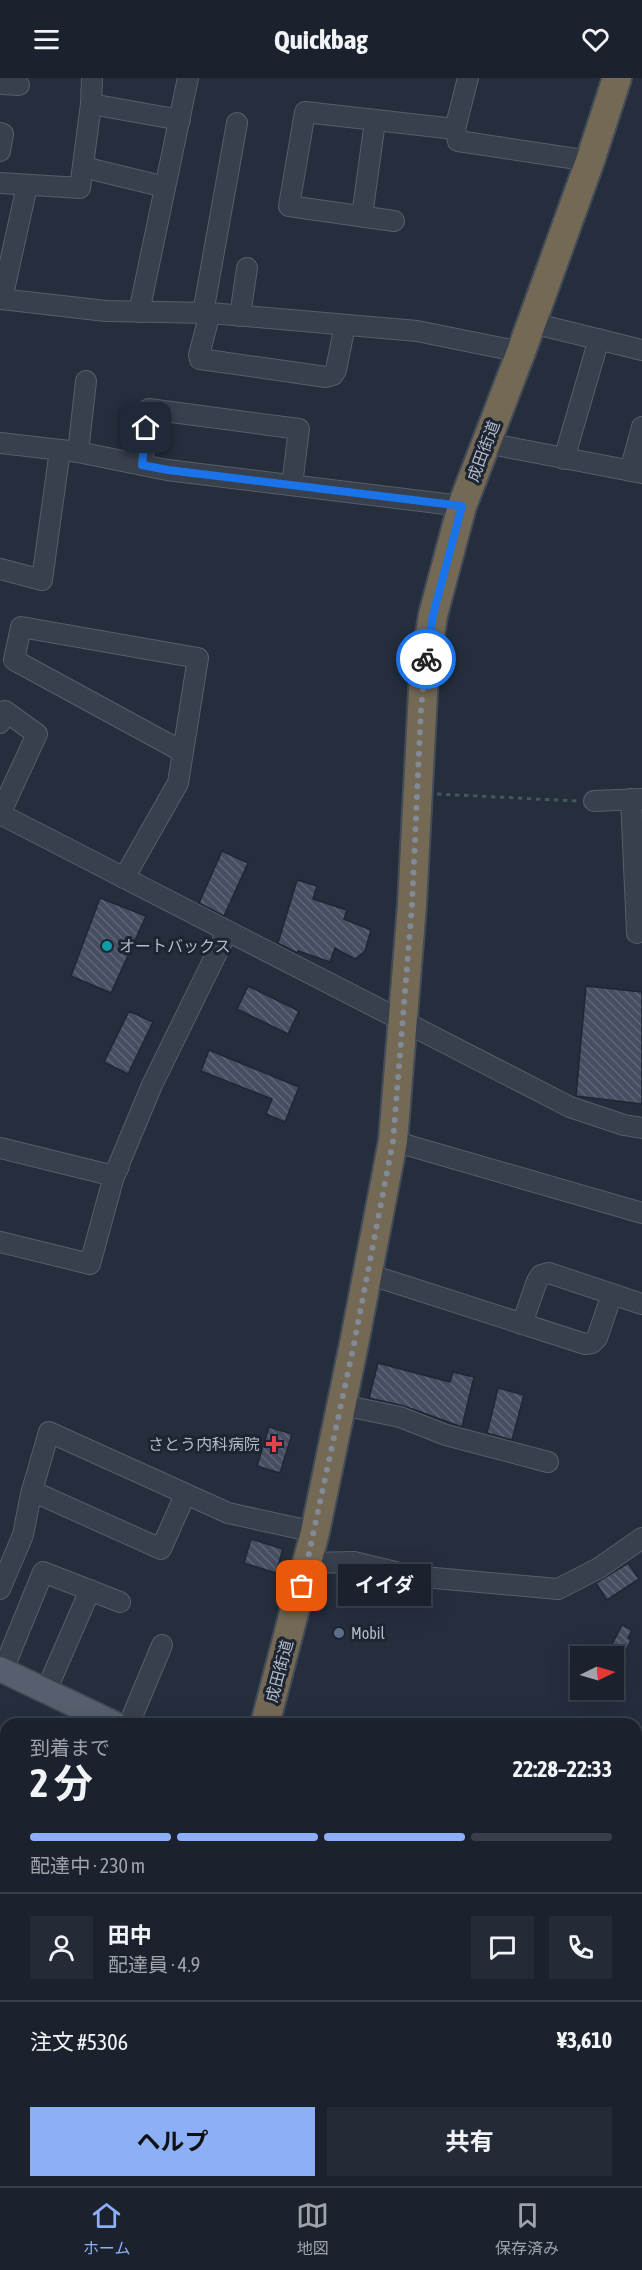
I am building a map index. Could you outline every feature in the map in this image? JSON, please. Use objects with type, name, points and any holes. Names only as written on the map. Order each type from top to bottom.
[{"type":"highway","name":"成田街道","points":[[267,1718],[315,1532],[393,1141],[412,905],[421,709],[428,643],[443,574],[462,506],[522,352],[617,78]]},
{"type":"main road","points":[[2,1669],[102,1718]]},
{"type":"street","points":[[0,183],[80,188],[91,104],[92,78]]},
{"type":"street","points":[[139,312],[188,78]]},
{"type":"street","points":[[468,78],[455,129],[458,141],[590,161]]},
{"type":"street","points":[[91,104],[180,120]]},
{"type":"street","points":[[394,221],[289,206],[305,112],[455,129]]},
{"type":"street","points":[[362,216],[375,121]]},
{"type":"street","points":[[237,123],[200,359],[326,377],[333,375],[336,370],[345,325]]},
{"type":"street","points":[[0,133],[3,134],[0,151]]},
{"type":"street","points":[[83,167],[165,187]]},
{"type":"street","points":[[27,186],[1,299],[106,311],[207,313],[417,331],[522,352]]},
{"type":"street","points":[[240,316],[247,268]]},
{"type":"street","points":[[532,322],[642,350]]},
{"type":"street","points":[[564,459],[599,339]]},
{"type":"street","points":[[0,569],[42,580],[86,381]]},
{"type":"street","points":[[142,465],[149,409],[172,412],[299,429],[292,485]]},
{"type":"street","points":[[486,443],[636,472],[642,427]]},
{"type":"street","points":[[0,443],[69,451],[168,470],[462,506]]},
{"type":"street","points":[[124,878],[178,783],[183,752],[198,658],[21,627],[14,660],[183,752]]},
{"type":"street","points":[[0,723],[5,711],[37,734],[0,814],[570,1107],[624,1125],[642,1128]]},
{"type":"street","points":[[594,801],[637,799],[637,933]]},
{"type":"street","points":[[0,1242],[90,1264],[114,1176],[152,1085],[227,932]]},
{"type":"street","points":[[393,1141],[642,1213]]},
{"type":"street","points":[[0,1148],[114,1176]]},
{"type":"street","points":[[522,1324],[537,1281],[541,1275],[549,1273],[642,1304]]},
{"type":"street","points":[[368,1274],[585,1344],[592,1343],[597,1338],[612,1294]]},
{"type":"street","points":[[342,1405],[400,1417],[446,1435],[549,1462]]},
{"type":"street","points":[[0,1589],[23,1535],[32,1491],[49,1432],[228,1513],[315,1532]]},
{"type":"street","points":[[32,1491],[161,1549],[185,1495]]},
{"type":"street","points":[[308,1563],[354,1562],[421,1577],[558,1589],[599,1568],[642,1538]]},
{"type":"street","points":[[2,1669],[43,1572],[120,1602]]},
{"type":"street","points":[[46,1691],[90,1590]]},
{"type":"street","points":[[132,1718],[162,1645]]},
{"type":"path","points":[[417,793],[594,801]]},
{"type":"building","points":[[222,851],[248,863],[224,916],[199,903]]},
{"type":"building","points":[[297,880],[317,886],[313,899],[347,910],[344,919],[371,930],[365,951],[355,959],[335,948],[330,962],[298,951],[297,953],[278,943]]},
{"type":"building","name":"オートバックス","points":[[100,898],[146,916],[111,993],[71,976]]},
{"type":"building","points":[[248,986],[299,1011],[288,1034],[237,1009]]},
{"type":"building","points":[[586,986],[642,992],[642,1104],[576,1096]]},
{"type":"building","points":[[129,1011],[153,1022],[128,1074],[104,1062]]},
{"type":"building","points":[[209,1050],[299,1087],[285,1122],[266,1114],[272,1099],[201,1071]]},
{"type":"building","points":[[378,1363],[450,1382],[453,1372],[474,1377],[462,1427],[404,1406],[369,1398]]},
{"type":"building","points":[[498,1388],[524,1395],[512,1440],[487,1433]]},
{"type":"building","points":[[269,1427],[292,1434],[280,1473],[257,1466]]},
{"type":"building","points":[[251,1539],[283,1549],[276,1573],[244,1563]]},
{"type":"building","points":[[628,1563],[639,1579],[607,1600],[596,1583]]},
{"type":"building","points":[[622,1625],[632,1630],[628,1638],[631,1640],[624,1655],[624,1646],[611,1646]]},
{"type":"way so far","points":[[302,1586],[354,1344],[393,1141],[412,905],[421,709],[426,659]]},
{"type":"place","name":"オートバックス","points":[[107,946]]},
{"type":"place","name":"さとう内科病院","points":[[274,1444]]},
{"type":"place","name":"イイダ","points":[[302,1586]]},
{"type":"place","name":"Mobil","points":[[339,1633]]},
{"type":"route","points":[[146,428],[142,465],[462,506],[433,615],[426,659]]}]
